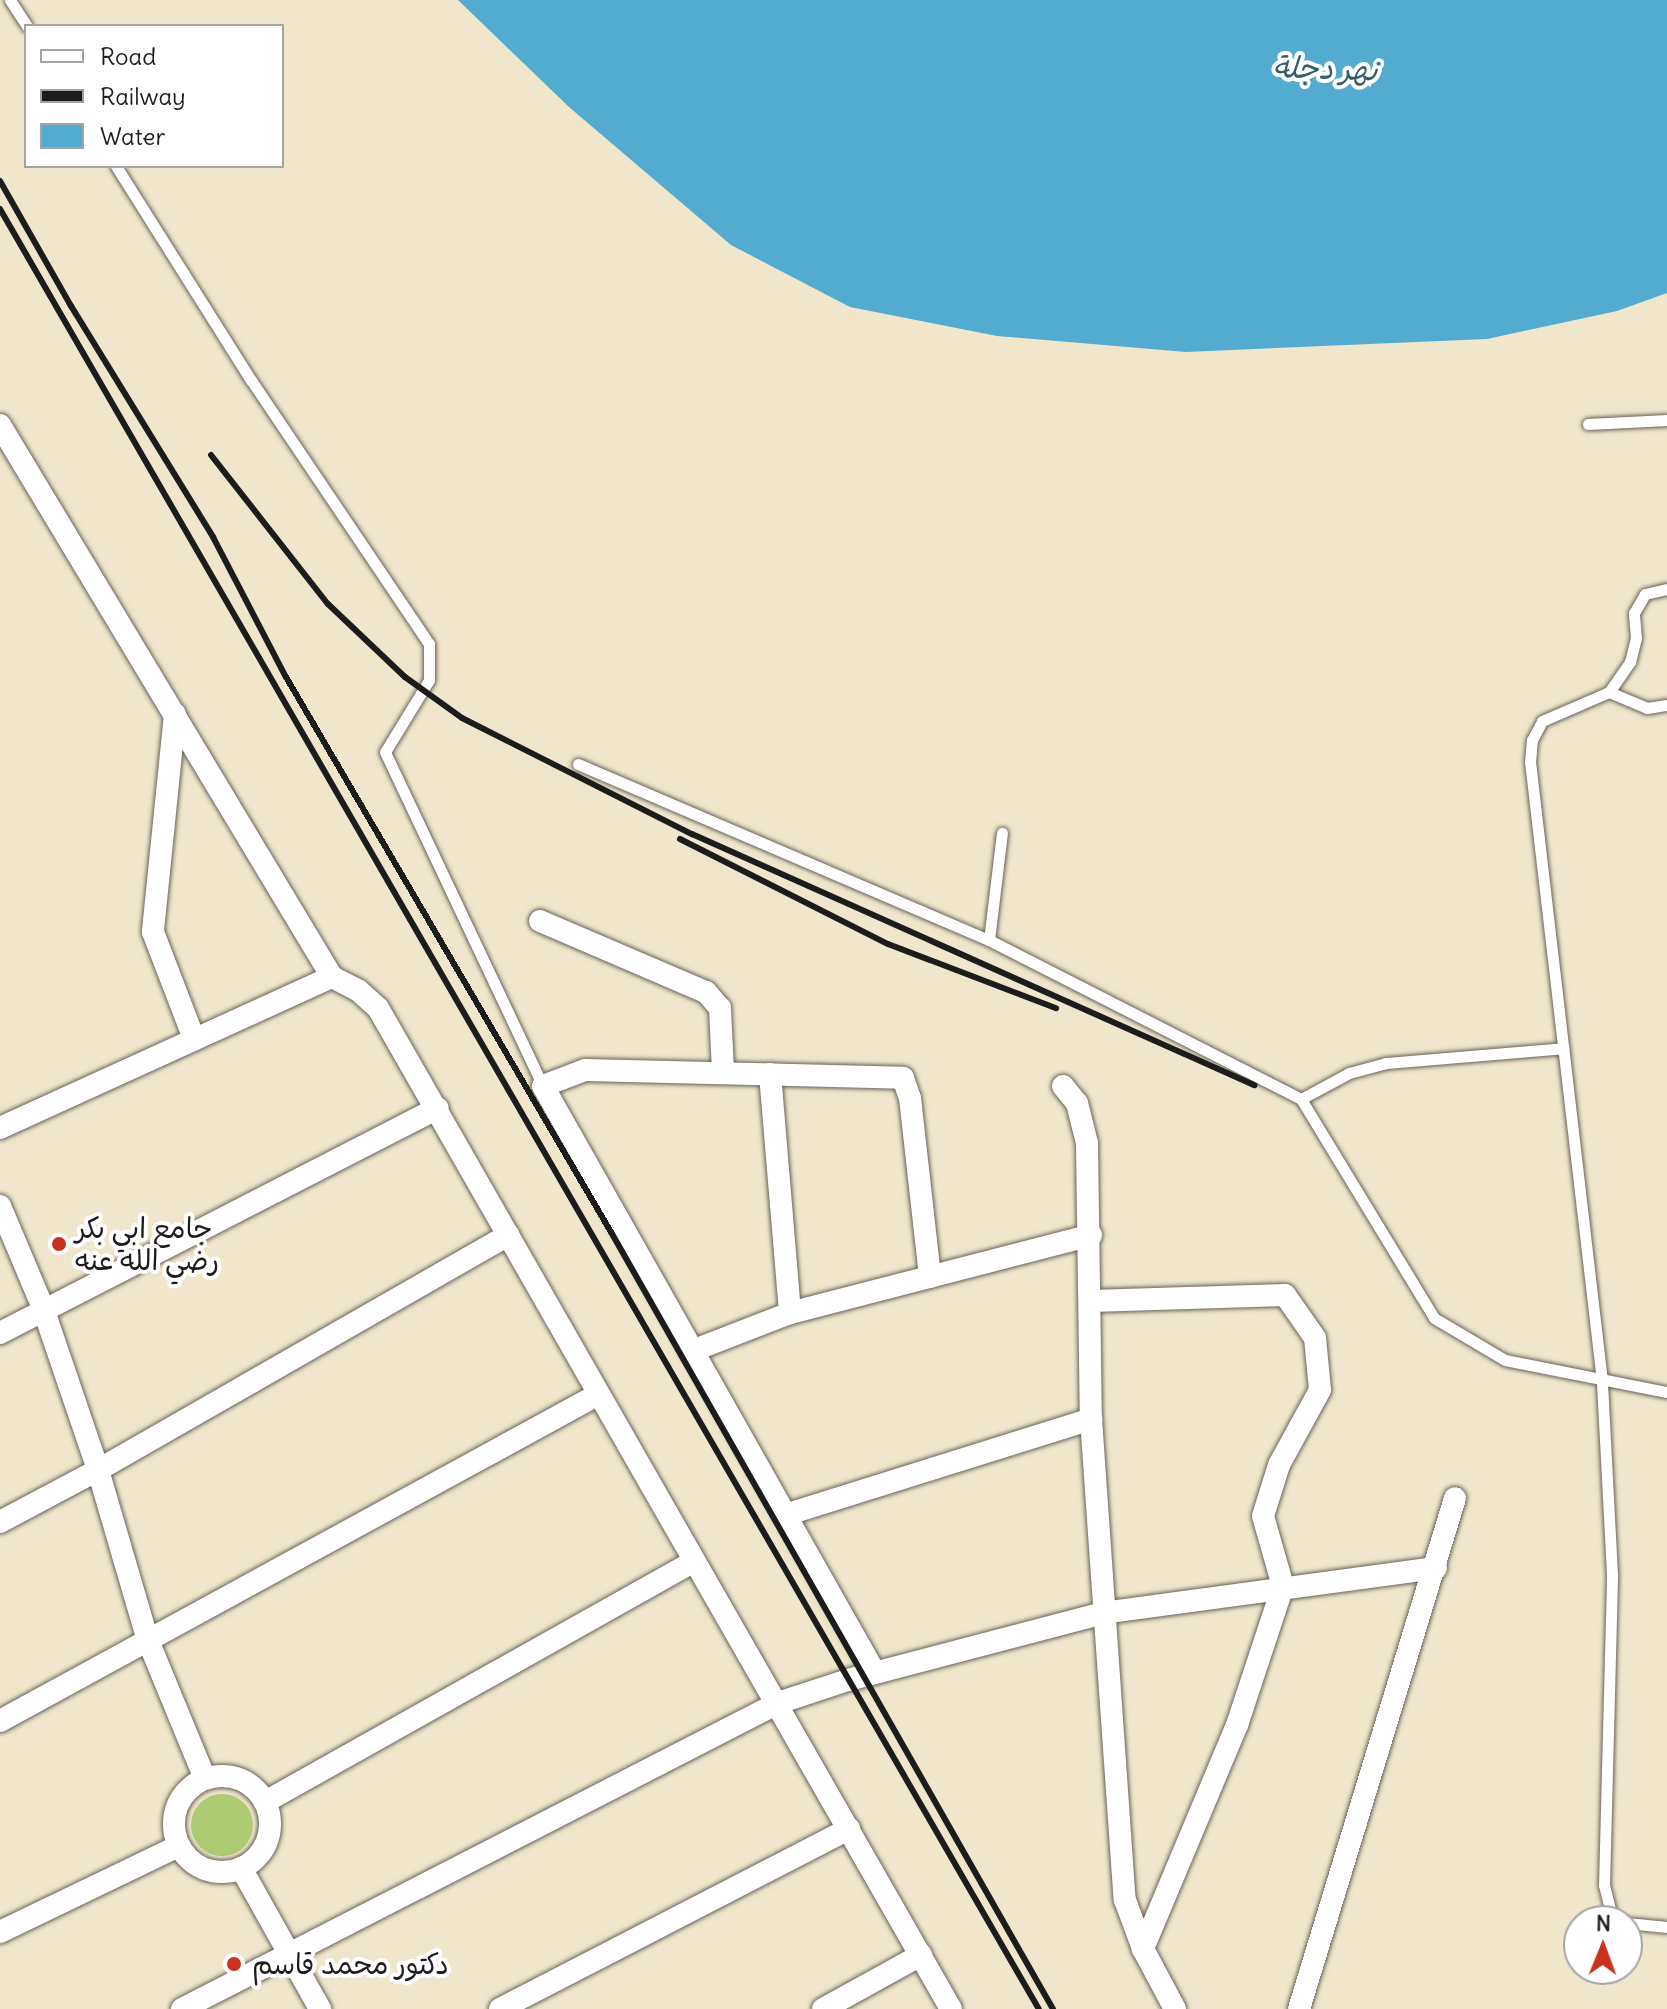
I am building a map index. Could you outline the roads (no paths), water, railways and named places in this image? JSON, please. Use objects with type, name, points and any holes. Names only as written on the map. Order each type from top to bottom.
[{"type":"street","points":[[0,425],[332,977],[359,991],[378,1008],[951,2009]]},
{"type":"street","points":[[175,714],[153,932],[194,1039]]},
{"type":"street","points":[[540,921],[706,992],[720,1008],[723,1071]]},
{"type":"street","points":[[0,1128],[332,977]]},
{"type":"street","points":[[875,1673],[543,1086],[585,1070],[897,1075],[906,1081],[930,1277]]},
{"type":"street","points":[[770,1074],[790,1313]]},
{"type":"street","points":[[1063,1086],[1077,1103],[1087,1143],[1091,1235],[1091,1419],[1125,1900],[1143,1949],[1175,2009]]},
{"type":"street","points":[[0,1333],[43,1308],[438,1108]]},
{"type":"street","points":[[0,1206],[43,1308],[98,1470],[147,1638],[205,1779]]},
{"type":"street","points":[[0,1522],[98,1470],[508,1235]]},
{"type":"street","points":[[692,1351],[790,1313],[1091,1235]]},
{"type":"street","points":[[1091,1301],[1285,1295],[1315,1338],[1320,1390],[1279,1465],[1263,1516],[1283,1586],[1237,1725],[1143,1949]]},
{"type":"street","points":[[0,1721],[147,1638],[599,1394]]},
{"type":"street","points":[[785,1515],[1091,1419]]},
{"type":"street","points":[[1299,2009],[1455,1498]]},
{"type":"street","points":[[265,1802],[694,1561]]},
{"type":"street","points":[[182,2009],[287,1952],[778,1703],[875,1673],[1103,1613],[1283,1586],[1436,1568]]},
{"type":"street","points":[[218,1776],[246,1782],[265,1802],[269,1817],[264,1847],[241,1868],[213,1871],[199,1866],[179,1846],[174,1815],[180,1800],[205,1779],[218,1776]]},
{"type":"street","points":[[500,2009],[849,1829]]},
{"type":"street","points":[[0,1932],[179,1846]]},
{"type":"street","points":[[241,1868],[320,2009]]},
{"type":"street","points":[[823,2009],[921,1955]]},
{"type":"lane","points":[[10,0],[26,24]]},
{"type":"lane","points":[[117,168],[251,380],[429,644],[429,680],[385,752],[543,1086]]},
{"type":"lane","points":[[1588,424],[1667,420]]},
{"type":"lane","points":[[1609,1905],[1604,1885],[1612,1574],[1602,1381],[1530,762],[1532,740],[1542,721],[1609,692],[1630,662],[1636,638],[1634,613],[1645,594],[1667,589]]},
{"type":"lane","points":[[1609,692],[1647,708],[1667,705]]},
{"type":"lane","points":[[578,764],[989,940],[1301,1099],[1434,1318],[1505,1360],[1667,1392]]},
{"type":"lane","points":[[989,940],[1002,833]]},
{"type":"lane","points":[[1301,1099],[1349,1073],[1386,1063],[1563,1048]]},
{"type":"lane","points":[[1643,1925],[1667,1927]]},
{"type":"water","name":"نهر دجلة","points":[[458,0],[1667,0],[1667,293],[1617,311],[1487,339],[1186,352],[997,336],[850,307],[731,245],[569,107]]},
{"type":"railway","points":[[0,181],[71,306],[213,537],[286,677],[611,1232],[1053,2009]]},
{"type":"railway","points":[[0,209],[1039,2009]]},
{"type":"railway","points":[[211,455],[328,604],[405,677],[462,718],[692,834],[1254,1085]]},
{"type":"railway","points":[[680,839],[888,944],[1056,1008]]},
{"type":"place","name":"جامع ابي بكر رضي الله عنه","points":[[59,1244]]},
{"type":"place","name":"دكتور محمد قاسم","points":[[234,1964]]}]
